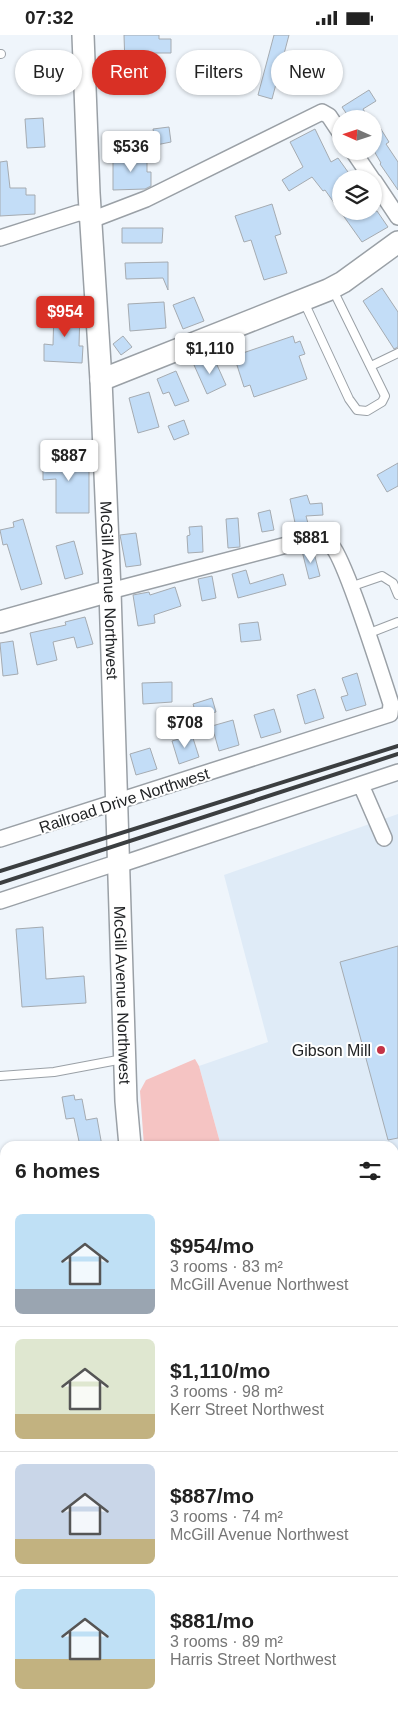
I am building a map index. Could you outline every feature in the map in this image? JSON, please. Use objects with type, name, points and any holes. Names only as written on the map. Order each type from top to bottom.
[{"type":"street","name":"McGill Avenue Northwest","points":[[83,35],[90,214],[101,380],[110,591],[125,1059],[130,1141]]},
{"type":"street","points":[[0,237],[78,213],[99,217],[190,181],[322,112],[332,120]]},
{"type":"street","points":[[382,193],[398,217]]},
{"type":"street","points":[[101,380],[238,321],[303,301],[332,288],[398,243]]},
{"type":"street","points":[[0,622],[302,541],[321,539],[332,546],[350,587],[367,634]]},
{"type":"street","name":"Railroad Drive Northwest","points":[[0,839],[390,714],[392,704],[367,634]]},
{"type":"street","points":[[0,901],[398,773]]},
{"type":"street","points":[[361,785],[384,838]]},
{"type":"lane","points":[[303,301],[349,399],[357,410],[361,412],[367,411],[382,402],[385,395],[332,288]]},
{"type":"lane","points":[[371,366],[398,353]]},
{"type":"lane","points":[[350,587],[382,576],[393,583],[398,595]]},
{"type":"lane","points":[[367,634],[398,622]]},
{"type":"lane","points":[[0,1076],[54,1072],[125,1059]]},
{"type":"shaded area","points":[[398,814],[398,1141],[220,1141],[199,1066],[268,1042],[224,875]]},
{"type":"shaded area","points":[[195,1059],[199,1066],[220,1141],[144,1141],[140,1091],[146,1080]]},
{"type":"building","points":[[124,35],[159,35],[159,39],[171,39],[171,53],[166,53],[166,50],[124,50]]},
{"type":"building","points":[[274,35],[289,35],[285,50],[271,50],[272,99],[258,95],[261,95],[261,84]]},
{"type":"building","points":[[369,90],[376,101],[364,110],[344,110],[342,107]]},
{"type":"building","points":[[43,118],[45,147],[27,148],[25,119]]},
{"type":"building","points":[[169,127],[171,142],[156,145],[153,129]]},
{"type":"building","points":[[315,129],[331,162],[339,160],[347,170],[332,170],[332,200],[312,177],[289,191],[282,180],[303,167],[290,142]]},
{"type":"building","points":[[382,131],[389,142],[386,144],[398,162],[398,190],[379,160],[382,160]]},
{"type":"building","points":[[127,155],[147,155],[147,172],[151,172],[151,186],[145,189],[113,190],[113,160],[127,160]]},
{"type":"building","points":[[7,161],[10,188],[26,188],[26,195],[35,195],[35,214],[0,216],[0,162]]},
{"type":"building","points":[[272,204],[281,234],[275,236],[287,273],[264,280],[251,240],[244,242],[235,216]]},
{"type":"building","points":[[382,218],[388,227],[362,242],[346,220],[382,220]]},
{"type":"building","points":[[122,228],[163,228],[162,243],[122,243]]},
{"type":"building","points":[[168,262],[168,290],[163,278],[126,279],[125,263]]},
{"type":"building","points":[[382,288],[398,312],[398,347],[394,349],[363,301]]},
{"type":"building","points":[[194,297],[204,321],[183,329],[173,305]]},
{"type":"building","points":[[164,302],[166,328],[130,331],[128,304]]},
{"type":"building","points":[[54,310],[80,310],[79,346],[83,346],[82,363],[44,361],[44,344],[53,345]]},
{"type":"building","points":[[123,336],[132,347],[121,355],[113,344]]},
{"type":"building","points":[[293,336],[295,343],[300,341],[305,354],[299,356],[307,379],[254,397],[250,385],[244,387],[234,356]]},
{"type":"building","points":[[213,356],[226,385],[207,394],[194,365]]},
{"type":"building","points":[[176,371],[189,401],[175,406],[169,392],[163,394],[157,379]]},
{"type":"building","points":[[149,392],[159,427],[138,433],[129,398]]},
{"type":"building","points":[[184,420],[189,434],[174,440],[168,426]]},
{"type":"building","points":[[43,456],[89,456],[89,513],[56,513],[56,479],[43,480]]},
{"type":"building","points":[[398,463],[398,486],[387,492],[377,475]]},
{"type":"building","points":[[307,495],[310,504],[322,503],[323,515],[306,516],[310,531],[297,532],[290,499]]},
{"type":"building","points":[[270,510],[274,530],[262,532],[258,513]]},
{"type":"building","points":[[238,518],[240,547],[228,548],[226,519]]},
{"type":"building","points":[[23,519],[42,584],[21,590],[7,544],[3,545],[0,530],[14,527],[13,522]]},
{"type":"building","points":[[202,526],[203,552],[188,553],[187,536],[190,535],[189,527]]},
{"type":"building","points":[[136,533],[141,565],[126,567],[120,535]]},
{"type":"building","points":[[74,541],[83,574],[65,579],[56,546]]},
{"type":"building","points":[[313,549],[320,576],[309,579],[302,551]]},
{"type":"building","points":[[246,570],[250,584],[283,574],[286,585],[238,598],[232,574]]},
{"type":"building","points":[[212,576],[216,598],[202,601],[198,579]]},
{"type":"building","points":[[175,587],[181,606],[154,615],[155,623],[138,626],[133,595],[149,592],[150,595]]},
{"type":"building","points":[[85,617],[93,644],[77,648],[74,637],[53,642],[57,660],[37,665],[30,633],[66,625],[65,622]]},
{"type":"building","points":[[258,622],[261,640],[241,642],[239,624]]},
{"type":"building","points":[[13,641],[18,674],[3,676],[0,643]]},
{"type":"building","points":[[357,673],[366,705],[346,711],[341,697],[348,695],[342,678]]},
{"type":"building","points":[[172,682],[172,702],[143,704],[142,683]]},
{"type":"building","points":[[315,689],[324,718],[305,724],[297,695]]},
{"type":"building","points":[[212,698],[216,712],[197,717],[193,704]]},
{"type":"building","points":[[274,709],[281,732],[261,738],[254,715]]},
{"type":"building","points":[[233,720],[239,745],[219,751],[212,726]]},
{"type":"building","points":[[192,735],[199,757],[179,764],[172,741]]},
{"type":"building","points":[[150,748],[157,769],[136,775],[130,754]]},
{"type":"building","points":[[43,927],[46,979],[84,976],[86,1003],[22,1007],[16,929]]},
{"type":"building","name":"Gibson Mill","points":[[398,946],[398,1138],[388,1140],[340,962]]},
{"type":"building","points":[[74,1095],[75,1100],[82,1099],[86,1120],[97,1118],[101,1141],[79,1141],[74,1118],[66,1119],[62,1097]]},
{"type":"railway","points":[[0,871],[398,746]]},
{"type":"railway","points":[[0,883],[398,754]]},
{"type":"place","name":"Gibson Mill","points":[[381,1050]]}]
